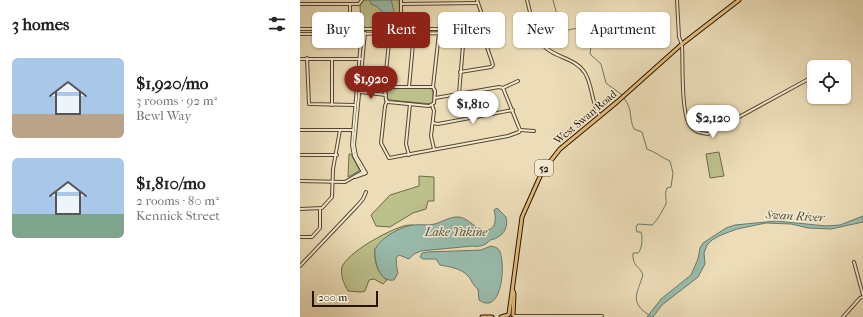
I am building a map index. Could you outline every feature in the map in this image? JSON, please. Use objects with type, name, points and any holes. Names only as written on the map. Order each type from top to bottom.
[{"type":"main road","name":"West Swan Road","points":[[508,315],[513,291],[519,228],[532,190],[552,157],[682,44],[739,0]]},
{"type":"main road","name":"West Swan Road","points":[[513,291],[514,316]]},
{"type":"main road","points":[[501,317],[508,315],[514,316]]},
{"type":"main road","points":[[482,317],[492,317]]},
{"type":"street","points":[[300,4],[359,4],[362,0]]},
{"type":"street","points":[[401,0],[401,12]]},
{"type":"street","points":[[477,0],[481,12]]},
{"type":"street","points":[[527,0],[537,38],[542,45],[551,52],[576,63],[584,72],[588,80],[594,106],[600,116]]},
{"type":"street","points":[[677,0],[679,38],[682,44],[685,110],[689,124],[698,133],[708,134],[807,80]]},
{"type":"street","points":[[401,4],[478,3]]},
{"type":"street","points":[[350,4],[350,12]]},
{"type":"street","points":[[300,29],[312,29]]},
{"type":"street","points":[[364,29],[372,29]]},
{"type":"street","points":[[364,33],[372,33]]},
{"type":"street","points":[[300,34],[312,34]]},
{"type":"street","points":[[434,149],[431,136],[434,109],[432,105],[435,98],[433,87],[438,42]]},
{"type":"street","points":[[300,180],[345,182],[364,172],[352,151],[362,48]]},
{"type":"street","points":[[388,48],[385,81],[387,88],[387,101],[382,147],[389,158],[508,136],[519,132],[520,130],[534,131]]},
{"type":"street","points":[[409,87],[413,48]]},
{"type":"street","points":[[459,94],[462,48]]},
{"type":"street","points":[[460,72],[491,67],[493,65],[487,48]]},
{"type":"street","points":[[300,58],[361,59]]},
{"type":"street","points":[[307,58],[308,102],[311,106],[357,105]]},
{"type":"street","points":[[332,59],[332,106]]},
{"type":"street","points":[[435,98],[499,87],[504,88],[518,81]]},
{"type":"street","points":[[387,88],[433,87]]},
{"type":"street","points":[[504,88],[520,130]]},
{"type":"street","points":[[358,92],[386,95]]},
{"type":"street","points":[[387,101],[432,105]]},
{"type":"street","points":[[409,155],[406,144],[410,104]]},
{"type":"street","points":[[433,123],[438,124],[513,110]]},
{"type":"street","points":[[300,130],[354,130]]},
{"type":"street","points":[[300,209],[320,208],[332,197],[334,169],[340,130]]},
{"type":"street","points":[[300,154],[337,155]]},
{"type":"street","points":[[300,266],[357,206],[363,199],[366,192]]},
{"type":"street","points":[[300,237],[312,237],[320,228],[320,208]]},
{"type":"street","points":[[843,317],[863,296],[854,262]]},
{"type":"street","points":[[514,316],[602,316]]},
{"type":"green space","points":[[363,0],[399,0],[399,12],[372,12],[372,28],[364,28],[364,12],[360,12],[360,5]]},
{"type":"green space","points":[[392,88],[431,88],[433,91],[433,102],[431,104],[390,100],[387,98],[387,91]]},
{"type":"green space","points":[[719,152],[724,176],[710,178],[706,154]]},
{"type":"green space","points":[[349,154],[351,154],[359,171],[348,177]]},
{"type":"green space","points":[[419,176],[434,177],[434,201],[428,201],[426,209],[413,213],[390,227],[376,226],[371,215],[390,195],[419,186]]},
{"type":"green space","points":[[413,225],[390,235],[375,249],[377,266],[381,274],[387,280],[383,284],[374,279],[369,280],[365,291],[348,291],[342,276],[342,267],[345,261],[359,249],[377,238],[404,226]]},
{"type":"water","points":[[370,0],[391,0],[394,11],[383,12],[371,4]]},
{"type":"water","name":"Lake Yakine","points":[[497,208],[506,217],[507,222],[505,229],[501,235],[490,240],[484,245],[421,251],[414,254],[409,259],[399,255],[396,258],[398,273],[394,280],[385,278],[378,270],[375,259],[375,249],[382,240],[397,230],[413,225],[435,224],[450,218],[459,217],[463,218],[479,229],[487,230],[494,225],[494,210]]},
{"type":"water","name":"Swan River","points":[[863,216],[863,222],[831,229],[808,228],[791,224],[766,223],[737,229],[721,235],[707,245],[704,253],[705,264],[698,277],[662,305],[653,317],[647,317],[661,299],[691,275],[703,243],[726,228],[735,225],[776,221],[826,226],[840,225]]},
{"type":"water","points":[[491,246],[499,250],[502,264],[502,275],[498,294],[493,301],[487,303],[479,300],[478,289],[474,286],[465,273],[455,268],[440,265],[436,259],[423,259],[420,257],[422,253],[428,252],[481,250]]},
{"type":"waterway","points":[[553,0],[559,22],[557,27],[559,33],[572,29],[580,29],[593,34],[602,42],[602,46],[591,46],[590,54],[601,64],[606,83],[622,95]]},
{"type":"waterway","points":[[624,98],[629,107],[634,129],[642,132],[647,149],[670,161],[673,173],[671,187],[667,188],[666,190],[666,204],[658,218],[652,225],[638,224],[636,227],[637,232],[641,232],[642,243],[638,253],[633,253],[633,258],[635,264],[643,275],[636,297],[639,306],[649,315]]}]
